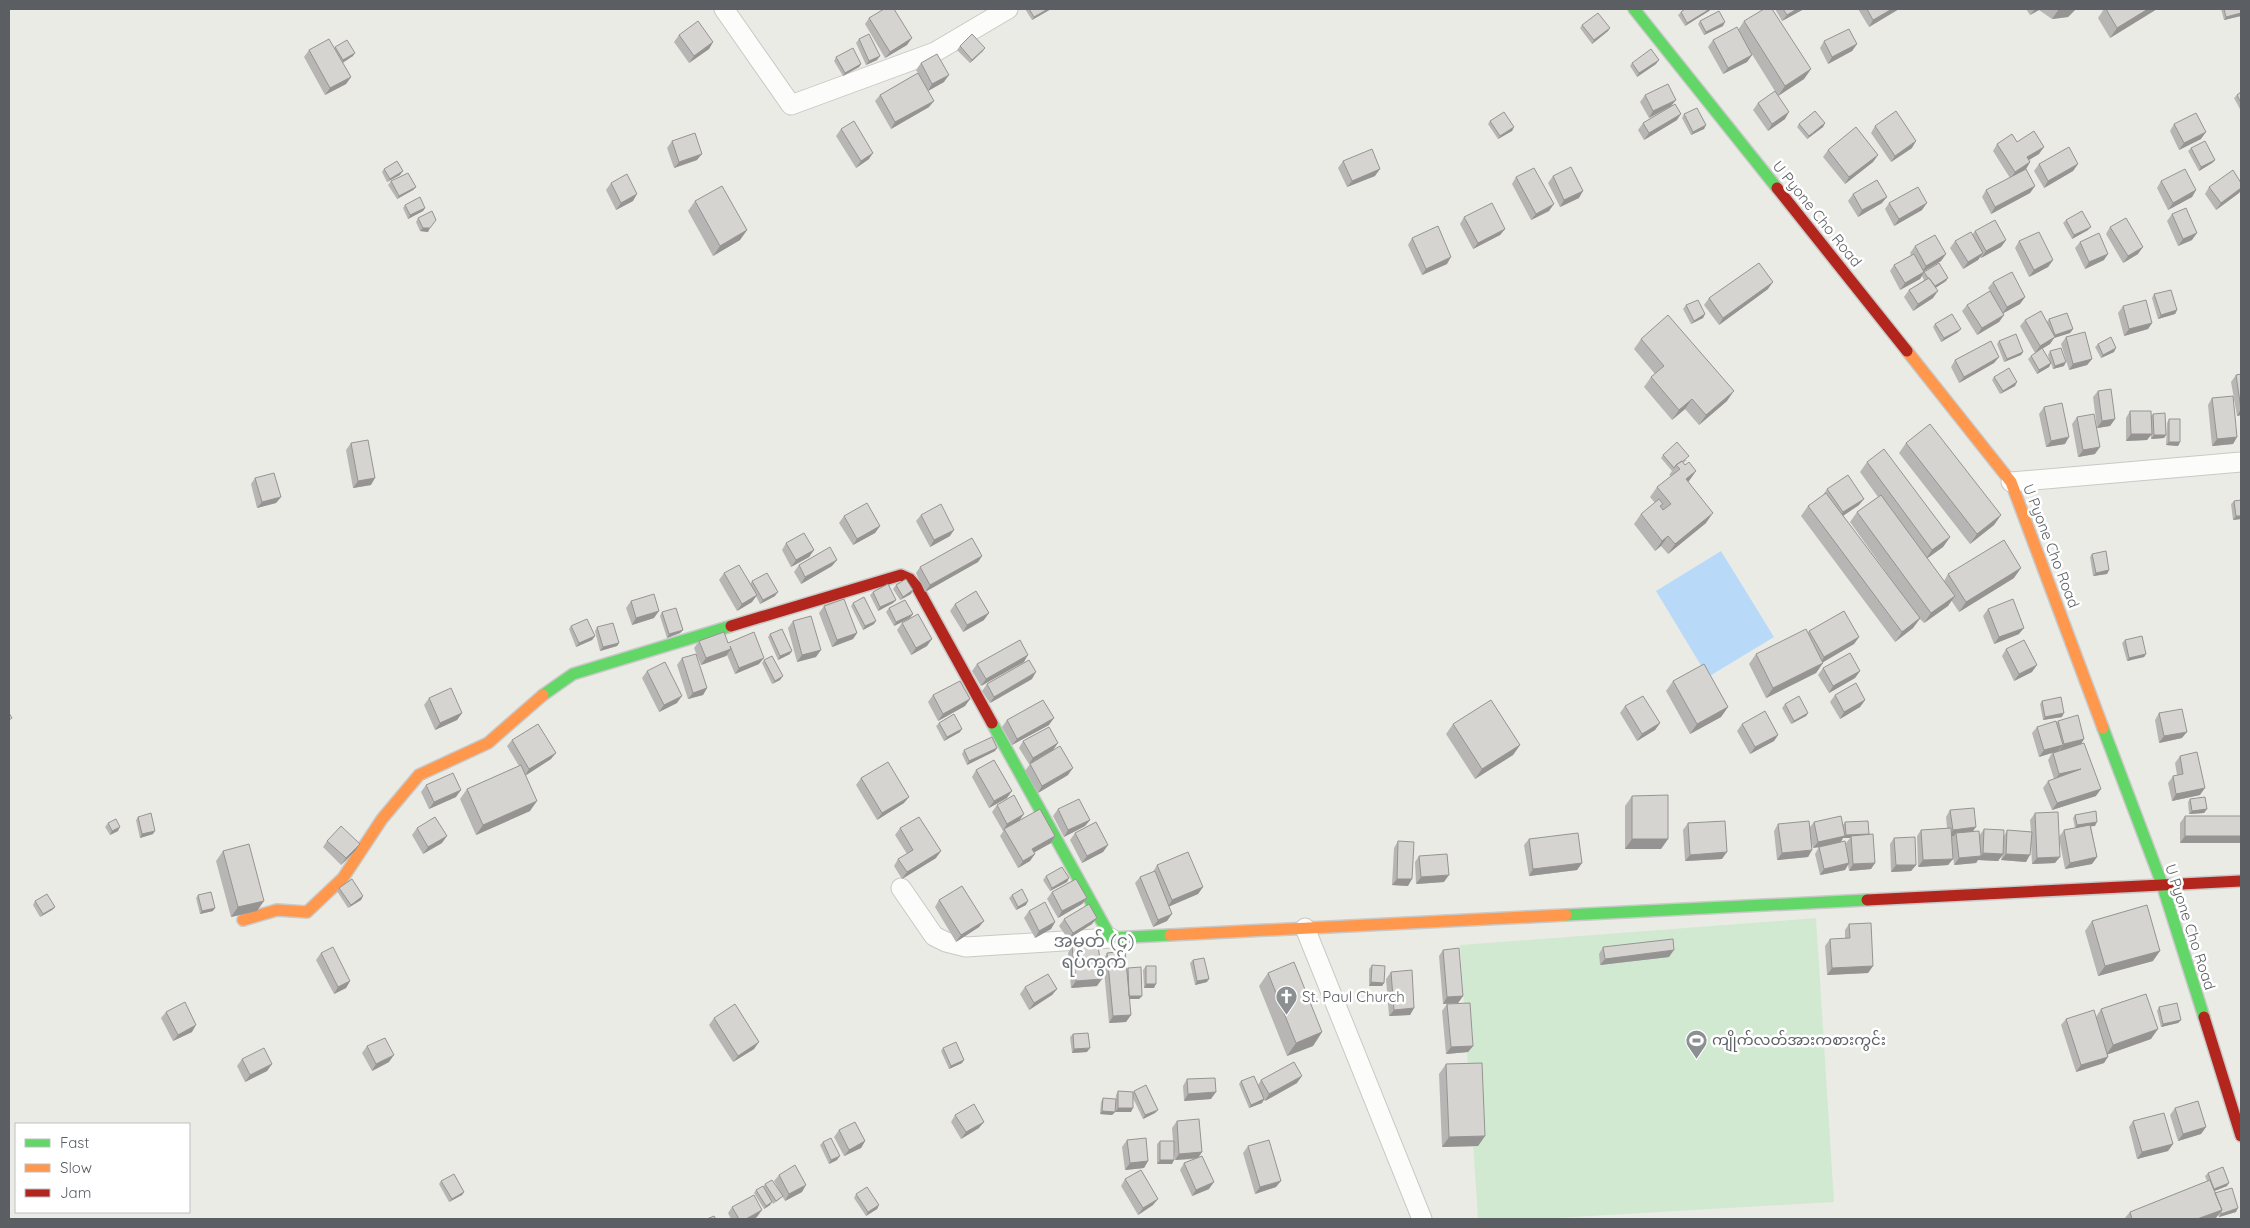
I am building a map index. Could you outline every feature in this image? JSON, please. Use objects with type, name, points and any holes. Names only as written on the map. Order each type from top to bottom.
[{"type":"street","points":[[724,9],[791,105],[935,52],[1008,9]]},
{"type":"street","name":"U Pyone Cho Road","points":[[1634,9],[2011,482],[2162,884],[2241,1136]]},
{"type":"street","points":[[2011,482],[2241,462]]},
{"type":"street","points":[[243,920],[277,910],[306,912],[343,878],[382,819],[419,775],[488,743],[530,705],[573,674],[901,575],[910,579],[917,587],[1111,938]]},
{"type":"street","points":[[901,888],[934,936],[946,942],[966,947],[2241,880]]},
{"type":"street","points":[[1305,928],[1422,1219]]},
{"type":"green space","points":[[1816,918],[1834,1202],[1539,1219],[1478,1219],[1460,945]]},
{"type":"water","points":[[1721,551],[1774,637],[1708,677],[1656,591]]},
{"type":"building","points":[[884,9],[894,9],[912,38],[890,52],[869,18]]},
{"type":"building","points":[[1029,9],[1048,9],[1034,17]]},
{"type":"building","points":[[1685,9],[1710,9],[1687,23],[1681,12]]},
{"type":"building","points":[[1764,9],[1772,9],[1811,69],[1785,86],[1744,21]]},
{"type":"building","points":[[1783,9],[1797,9],[1787,15]]},
{"type":"building","points":[[1867,9],[1892,9],[1873,20]]},
{"type":"building","points":[[2106,9],[2148,9],[2117,28]]},
{"type":"building","points":[[2224,9],[2241,9],[2241,13],[2226,17]]},
{"type":"building","points":[[1719,11],[1725,22],[1706,32],[1700,21]]},
{"type":"building","points":[[1598,13],[1610,28],[1594,40],[1582,25]]},
{"type":"building","points":[[698,21],[713,42],[694,56],[679,35]]},
{"type":"building","points":[[1737,27],[1752,55],[1728,68],[1713,40]]},
{"type":"building","points":[[1849,29],[1857,44],[1832,57],[1824,41]]},
{"type":"building","points":[[869,34],[880,56],[869,61],[859,39]]},
{"type":"building","points":[[972,34],[985,48],[972,60],[960,46]]},
{"type":"building","points":[[329,39],[351,77],[330,88],[309,50]]},
{"type":"building","points":[[347,40],[355,53],[343,60],[335,47]]},
{"type":"building","points":[[853,48],[861,64],[845,73],[836,57]]},
{"type":"building","points":[[1651,49],[1659,60],[1639,73],[1632,63]]},
{"type":"building","points":[[937,54],[949,75],[932,84],[921,63]]},
{"type":"building","points":[[918,73],[934,101],[895,122],[880,95]]},
{"type":"building","points":[[1668,84],[1676,100],[1653,111],[1645,95]]},
{"type":"building","points":[[1775,91],[1789,112],[1772,124],[1758,103]]},
{"type":"building","points":[[2241,92],[2241,103],[2237,95]]},
{"type":"building","points":[[1675,104],[1681,114],[1649,133],[1643,123]]},
{"type":"building","points":[[1697,108],[1706,125],[1693,132],[1684,114]]},
{"type":"building","points":[[1815,111],[1825,123],[1809,136],[1799,124]]},
{"type":"building","points":[[1896,111],[1916,141],[1895,156],[1875,126]]},
{"type":"building","points":[[1504,112],[1514,127],[1500,136],[1490,121]]},
{"type":"building","points":[[2196,113],[2206,132],[2184,143],[2174,124]]},
{"type":"building","points":[[854,121],[873,153],[861,161],[841,129]]},
{"type":"building","points":[[1856,127],[1878,155],[1849,177],[1828,150]]},
{"type":"building","points":[[2034,131],[2044,147],[2027,157],[2030,162],[2015,172],[1997,144],[2012,134],[2017,142]]},
{"type":"building","points":[[695,133],[702,154],[679,162],[672,141]]},
{"type":"building","points":[[2205,141],[2215,160],[2201,167],[2191,148]]},
{"type":"building","points":[[2069,147],[2078,164],[2048,181],[2039,164]]},
{"type":"building","points":[[1372,149],[1380,169],[1352,181],[1343,161]]},
{"type":"building","points":[[397,161],[403,171],[390,179],[384,169]]},
{"type":"building","points":[[1571,167],[1583,191],[1564,200],[1553,176]]},
{"type":"building","points":[[1534,168],[1554,204],[1536,214],[1516,177]]},
{"type":"building","points":[[2026,169],[2035,186],[1995,207],[1986,190]]},
{"type":"building","points":[[2185,169],[2196,190],[2173,203],[2161,181]]},
{"type":"building","points":[[2233,170],[2241,183],[2241,188],[2221,203],[2209,187]]},
{"type":"building","points":[[408,173],[416,187],[399,196],[391,181]]},
{"type":"building","points":[[627,174],[637,194],[621,203],[611,183]]},
{"type":"building","points":[[1877,180],[1887,197],[1862,210],[1853,194]]},
{"type":"building","points":[[722,186],[747,230],[720,246],[695,201]]},
{"type":"building","points":[[1918,187],[1927,203],[1899,219],[1889,203]]},
{"type":"building","points":[[420,197],[425,208],[410,215],[405,205]]},
{"type":"building","points":[[1492,203],[1505,229],[1478,243],[1464,217]]},
{"type":"building","points":[[2186,208],[2197,233],[2183,239],[2172,214]]},
{"type":"building","points":[[432,211],[436,220],[430,228],[423,228],[418,218]]},
{"type":"building","points":[[2082,211],[2091,227],[2074,235],[2066,220]]},
{"type":"building","points":[[2126,218],[2143,247],[2128,256],[2110,227]]},
{"type":"building","points":[[1995,220],[2006,240],[1986,251],[1975,231]]},
{"type":"building","points":[[1438,226],[1451,257],[1426,269],[1412,238]]},
{"type":"building","points":[[1971,232],[1983,253],[1968,262],[1955,241]]},
{"type":"building","points":[[2039,232],[2053,260],[2034,270],[2019,241]]},
{"type":"building","points":[[2099,233],[2108,254],[2089,262],[2080,242]]},
{"type":"building","points":[[1935,235],[1946,254],[1926,266],[1915,246]]},
{"type":"building","points":[[1914,254],[1924,272],[1905,283],[1894,265]]},
{"type":"building","points":[[1759,263],[1773,282],[1723,318],[1709,298]]},
{"type":"building","points":[[1939,263],[1948,278],[1935,286],[1924,272]]},
{"type":"building","points":[[2012,272],[2025,297],[2007,307],[1993,282]]},
{"type":"building","points":[[1929,278],[1938,291],[1918,304],[1909,290]]},
{"type":"building","points":[[2171,290],[2177,310],[2161,315],[2154,294]]},
{"type":"building","points":[[1990,291],[2004,315],[1982,328],[1967,305]]},
{"type":"building","points":[[1698,300],[1705,314],[1694,321],[1686,305]]},
{"type":"building","points":[[2146,300],[2152,323],[2129,329],[2123,306]]},
{"type":"building","points":[[2041,311],[2055,337],[2040,346],[2025,320]]},
{"type":"building","points":[[2067,313],[2073,329],[2055,335],[2049,319]]},
{"type":"building","points":[[1952,314],[1961,329],[1944,338],[1935,324]]},
{"type":"building","points":[[1668,315],[1734,391],[1706,415],[1692,399],[1679,410],[1651,377],[1664,366],[1641,339]]},
{"type":"building","points":[[2085,332],[2092,359],[2073,364],[2066,337]]},
{"type":"building","points":[[2016,334],[2023,352],[2007,359],[1999,341]]},
{"type":"building","points":[[2111,337],[2116,348],[2103,355],[2098,344]]},
{"type":"building","points":[[1991,341],[1999,357],[1964,377],[1955,360]]},
{"type":"building","points":[[2042,348],[2051,363],[2039,370],[2031,356]]},
{"type":"building","points":[[2061,348],[2066,362],[2055,366],[2050,351]]},
{"type":"building","points":[[2009,368],[2017,382],[2003,391],[1994,377]]},
{"type":"building","points":[[2241,374],[2241,409],[2236,375]]},
{"type":"building","points":[[2111,389],[2115,419],[2102,421],[2098,391]]},
{"type":"building","points":[[2233,396],[2237,437],[2217,439],[2212,398]]},
{"type":"building","points":[[2062,403],[2069,437],[2051,441],[2044,407]]},
{"type":"building","points":[[2130,411],[2151,411],[2152,434],[2131,434]]},
{"type":"building","points":[[2165,413],[2166,435],[2154,435],[2153,414]]},
{"type":"building","points":[[2094,414],[2100,447],[2083,450],[2077,417]]},
{"type":"building","points":[[2169,419],[2180,419],[2180,442],[2169,442]]},
{"type":"building","points":[[1930,424],[2001,515],[1977,534],[1906,443]]},
{"type":"building","points":[[368,440],[375,478],[358,481],[351,443]]},
{"type":"building","points":[[1677,442],[1689,456],[1674,468],[1663,455]]},
{"type":"building","points":[[1884,449],[1950,537],[1932,550],[1867,462]]},
{"type":"building","points":[[1682,461],[1685,465],[1689,462],[1696,471],[1686,479],[1713,513],[1675,544],[1668,536],[1662,541],[1641,514],[1659,499],[1663,504],[1660,506],[1663,510],[1671,504],[1657,487],[1680,469],[1676,465]]},
{"type":"building","points":[[274,473],[281,497],[262,502],[255,478]]},
{"type":"building","points":[[1848,475],[1864,499],[1843,512],[1827,489]]},
{"type":"building","points":[[1826,493],[1920,618],[1902,632],[1808,506]]},
{"type":"building","points":[[1881,495],[1955,596],[1931,613],[1857,512]]},
{"type":"building","points":[[2241,500],[2241,516],[2236,516],[2234,501]]},
{"type":"building","points":[[867,503],[880,526],[857,539],[844,516]]},
{"type":"building","points":[[941,504],[954,530],[934,540],[921,515]]},
{"type":"building","points":[[804,533],[814,550],[796,560],[786,543]]},
{"type":"building","points":[[972,538],[982,556],[930,585],[920,567]]},
{"type":"building","points":[[2004,540],[2021,568],[1966,602],[1948,574]]},
{"type":"building","points":[[830,547],[837,560],[805,577],[799,565]]},
{"type":"building","points":[[2106,551],[2109,570],[2096,573],[2092,554]]},
{"type":"building","points":[[739,565],[757,595],[742,604],[724,573]]},
{"type":"building","points":[[767,573],[778,592],[763,600],[752,581]]},
{"type":"building","points":[[906,579],[913,590],[903,597],[896,585]]},
{"type":"building","points":[[888,584],[896,600],[880,607],[873,592]]},
{"type":"building","points":[[976,591],[989,613],[967,625],[955,604]]},
{"type":"building","points":[[654,594],[659,611],[636,618],[631,601]]},
{"type":"building","points":[[864,597],[876,621],[865,626],[853,603]]},
{"type":"building","points":[[844,599],[857,633],[837,640],[824,606]]},
{"type":"building","points":[[2013,599],[2024,628],[1999,637],[1988,609]]},
{"type":"building","points":[[905,600],[913,614],[896,622],[889,608]]},
{"type":"building","points":[[676,608],[683,630],[669,634],[662,612]]},
{"type":"building","points":[[1844,611],[1859,637],[1824,657],[1809,631]]},
{"type":"building","points":[[918,614],[932,639],[916,648],[902,623]]},
{"type":"building","points":[[811,616],[821,650],[802,655],[793,621]]},
{"type":"building","points":[[587,619],[595,636],[579,643],[571,626]]},
{"type":"building","points":[[613,623],[619,643],[603,647],[597,627]]},
{"type":"building","points":[[782,629],[792,651],[780,656],[770,634]]},
{"type":"building","points":[[1806,629],[1823,663],[1773,688],[1756,654]]},
{"type":"building","points":[[724,632],[728,643],[754,632],[764,658],[739,668],[730,646],[731,649],[706,658],[699,641]]},
{"type":"building","points":[[2142,636],[2146,654],[2129,658],[2125,640]]},
{"type":"building","points":[[1020,640],[1028,655],[986,679],[977,664]]},
{"type":"building","points":[[2024,640],[2037,665],[2019,674],[2006,649]]},
{"type":"building","points":[[1850,653],[1860,671],[1833,686],[1823,668]]},
{"type":"building","points":[[696,654],[707,688],[693,693],[682,658]]},
{"type":"building","points":[[772,656],[783,676],[775,681],[764,660]]},
{"type":"building","points":[[1029,660],[1036,672],[994,697],[987,684]]},
{"type":"building","points":[[665,662],[682,696],[664,705],[647,671]]},
{"type":"building","points":[[1704,664],[1728,707],[1697,724],[1673,681]]},
{"type":"building","points":[[960,681],[970,699],[943,714],[933,695]]},
{"type":"building","points":[[1856,683],[1865,700],[1844,712],[1835,695]]},
{"type":"building","points":[[451,688],[462,713],[440,723],[429,698]]},
{"type":"building","points":[[1643,696],[1660,723],[1642,734],[1625,706]]},
{"type":"building","points":[[1799,696],[1808,713],[1794,721],[1785,704]]},
{"type":"building","points":[[2061,697],[2064,713],[2045,717],[2042,701]]},
{"type":"building","points":[[1043,700],[1054,718],[1017,739],[1007,720]]},
{"type":"building","points":[[1491,700],[1520,745],[1482,769],[1453,724]]},
{"type":"building","points":[[2182,709],[2187,732],[2164,736],[2159,713]]},
{"type":"building","points":[[1765,711],[1778,735],[1755,747],[1742,724]]},
{"type":"building","points":[[954,714],[962,729],[947,737],[939,723]]},
{"type":"building","points":[[2078,715],[2084,739],[2064,744],[2058,721]]},
{"type":"building","points":[[2056,721],[2063,745],[2044,750],[2037,727]]},
{"type":"building","points":[[538,724],[556,753],[529,769],[512,740]]},
{"type":"building","points":[[1049,727],[1058,743],[1033,758],[1023,741]]},
{"type":"building","points":[[992,737],[997,748],[969,761],[964,750]]},
{"type":"building","points":[[2084,743],[2101,789],[2057,803],[2048,781],[2081,769],[2059,774],[2053,753]]},
{"type":"building","points":[[1060,746],[1073,768],[1042,786],[1030,764]]},
{"type":"building","points":[[2197,752],[2205,788],[2176,794],[2173,776],[2183,774],[2180,756]]},
{"type":"building","points":[[994,760],[1012,791],[994,801],[976,770]]},
{"type":"building","points":[[888,762],[909,797],[882,813],[861,778]]},
{"type":"building","points":[[521,765],[537,801],[483,825],[467,789]]},
{"type":"building","points":[[453,773],[461,790],[434,802],[426,785]]},
{"type":"building","points":[[1014,795],[1024,814],[1007,824],[997,805]]},
{"type":"building","points":[[1668,795],[1668,839],[1632,839],[1632,796]]},
{"type":"building","points":[[2205,797],[2207,809],[2192,811],[2190,799]]},
{"type":"building","points":[[1079,799],[1090,820],[1068,830],[1058,809]]},
{"type":"building","points":[[1974,808],[1976,827],[1953,830],[1950,810]]},
{"type":"building","points":[[1040,809],[1055,836],[1032,849],[1035,854],[1023,861],[1004,829]]},
{"type":"building","points":[[2096,811],[2097,822],[2077,825],[2075,815]]},
{"type":"building","points":[[2058,812],[2060,857],[2037,858],[2035,813]]},
{"type":"building","points":[[151,813],[155,831],[142,834],[138,817]]},
{"type":"building","points":[[1841,816],[1845,836],[1818,842],[1814,822]]},
{"type":"building","points":[[2185,816],[2241,816],[2241,836],[2185,836]]},
{"type":"building","points":[[435,817],[447,836],[428,847],[417,828]]},
{"type":"building","points":[[919,817],[941,851],[907,872],[898,859],[913,850],[900,828]]},
{"type":"building","points":[[116,819],[120,827],[112,831],[108,823]]},
{"type":"building","points":[[1725,821],[1727,852],[1690,855],[1688,823]]},
{"type":"building","points":[[1809,821],[1812,850],[1782,853],[1778,824]]},
{"type":"building","points":[[1868,821],[1869,834],[1846,835],[1845,822]]},
{"type":"building","points":[[1096,822],[1108,845],[1087,856],[1075,833]]},
{"type":"building","points":[[2090,825],[2097,857],[2070,863],[2064,830]]},
{"type":"building","points":[[341,826],[360,844],[346,858],[327,841]]},
{"type":"building","points":[[1951,828],[1953,859],[1923,860],[1921,830]]},
{"type":"building","points":[[1984,829],[2004,830],[2003,854],[1983,853]]},
{"type":"building","points":[[2007,830],[2032,832],[2030,855],[2006,854]]},
{"type":"building","points":[[1979,831],[1981,856],[1959,858],[1956,833]]},
{"type":"building","points":[[1578,833],[1582,863],[1533,869],[1529,839]]},
{"type":"building","points":[[1873,834],[1875,863],[1853,864],[1851,836]]},
{"type":"building","points":[[1915,837],[1916,865],[1896,865],[1894,838]]},
{"type":"building","points":[[1398,841],[1414,842],[1412,879],[1397,879]]},
{"type":"building","points":[[1845,841],[1849,863],[1824,869],[1819,847]]},
{"type":"building","points":[[249,844],[264,901],[238,907],[223,851]]},
{"type":"building","points":[[1188,852],[1203,887],[1172,900],[1157,865]]},
{"type":"building","points":[[1447,854],[1449,875],[1421,877],[1419,856]]},
{"type":"building","points":[[1062,867],[1069,878],[1052,888],[1046,876]]},
{"type":"building","points":[[1155,871],[1172,914],[1158,920],[1140,877]]},
{"type":"building","points":[[352,879],[363,896],[351,905],[339,888]]},
{"type":"building","points":[[1076,879],[1087,898],[1062,911],[1052,892]]},
{"type":"building","points":[[962,886],[984,921],[961,935],[939,900]]},
{"type":"building","points":[[1022,889],[1028,901],[1018,907],[1012,895]]},
{"type":"building","points":[[211,892],[215,908],[202,911],[198,895]]},
{"type":"building","points":[[47,894],[55,907],[43,914],[35,901]]},
{"type":"building","points":[[1045,902],[1055,922],[1039,931],[1029,911]]},
{"type":"building","points":[[1089,904],[1097,918],[1073,933],[1064,919]]},
{"type":"building","points":[[2147,905],[2160,951],[2105,966],[2092,921]]},
{"type":"building","points":[[1871,923],[1873,966],[1832,968],[1830,939],[1850,938],[1849,924]]},
{"type":"building","points":[[1673,939],[1674,950],[1605,959],[1603,947]]},
{"type":"building","points":[[1098,944],[1102,979],[1076,981],[1072,946]]},
{"type":"building","points":[[333,947],[350,981],[338,987],[321,953]]},
{"type":"building","points":[[1459,948],[1463,996],[1447,997],[1443,950]]},
{"type":"building","points":[[1125,951],[1131,1015],[1113,1016],[1107,953]]},
{"type":"building","points":[[1204,958],[1209,979],[1197,981],[1193,960]]},
{"type":"building","points":[[1294,962],[1322,1032],[1296,1043],[1268,973]]},
{"type":"building","points":[[1372,965],[1385,966],[1384,983],[1371,982]]},
{"type":"building","points":[[1146,966],[1156,966],[1156,984],[1146,984]]},
{"type":"building","points":[[1141,967],[1142,996],[1129,996],[1128,968]]},
{"type":"building","points":[[1412,970],[1414,1008],[1394,1010],[1391,972]]},
{"type":"building","points":[[1048,974],[1057,989],[1034,1003],[1025,987]]},
{"type":"building","points":[[2146,994],[2158,1029],[2113,1045],[2101,1009]]},
{"type":"building","points":[[185,1002],[196,1025],[178,1035],[166,1012]]},
{"type":"building","points":[[1470,1003],[1473,1046],[1451,1047],[1447,1004]]},
{"type":"building","points":[[2177,1003],[2181,1020],[2163,1024],[2159,1007]]},
{"type":"building","points":[[735,1004],[759,1042],[738,1056],[714,1018]]},
{"type":"building","points":[[2094,1010],[2108,1057],[2081,1065],[2066,1019]]},
{"type":"building","points":[[1088,1033],[1090,1048],[1074,1049],[1073,1034]]},
{"type":"building","points":[[385,1038],[394,1055],[376,1064],[367,1046]]},
{"type":"building","points":[[956,1042],[964,1060],[951,1066],[943,1048]]},
{"type":"building","points":[[264,1048],[272,1064],[250,1075],[242,1059]]},
{"type":"building","points":[[1294,1062],[1302,1076],[1269,1094],[1261,1080]]},
{"type":"building","points":[[1482,1063],[1485,1136],[1449,1137],[1446,1064]]},
{"type":"building","points":[[1254,1076],[1264,1099],[1251,1105],[1241,1081]]},
{"type":"building","points":[[1215,1078],[1216,1092],[1188,1094],[1187,1079]]},
{"type":"building","points":[[1146,1085],[1158,1110],[1145,1115],[1134,1091]]},
{"type":"building","points":[[1118,1091],[1133,1092],[1133,1108],[1118,1108]]},
{"type":"building","points":[[1103,1098],[1116,1099],[1115,1112],[1102,1111]]},
{"type":"building","points":[[2198,1101],[2206,1127],[2183,1134],[2175,1108]]},
{"type":"building","points":[[974,1104],[984,1122],[966,1132],[955,1115]]},
{"type":"building","points":[[2164,1113],[2173,1144],[2142,1152],[2133,1121]]},
{"type":"building","points":[[1199,1119],[1202,1152],[1179,1154],[1177,1121]]},
{"type":"building","points":[[855,1122],[865,1141],[849,1150],[839,1130]]},
{"type":"building","points":[[831,1138],[840,1156],[831,1160],[823,1142]]},
{"type":"building","points":[[1146,1138],[1148,1161],[1130,1163],[1127,1140]]},
{"type":"building","points":[[1269,1140],[1281,1181],[1260,1187],[1248,1146]]},
{"type":"building","points":[[1160,1141],[1174,1141],[1174,1160],[1160,1160]]},
{"type":"building","points":[[1202,1156],[1214,1182],[1196,1190],[1184,1163]]},
{"type":"building","points":[[795,1165],[806,1185],[789,1194],[779,1175]]},
{"type":"building","points":[[2223,1167],[2229,1183],[2214,1189],[2208,1173]]},
{"type":"building","points":[[1141,1170],[1158,1199],[1143,1208],[1125,1179]]},
{"type":"building","points":[[454,1174],[464,1192],[452,1199],[441,1181]]},
{"type":"building","points":[[772,1180],[783,1196],[776,1201],[765,1184]]},
{"type":"building","points":[[2210,1180],[2222,1210],[2197,1219],[2132,1219],[2130,1212]]},
{"type":"building","points":[[763,1186],[772,1202],[766,1206],[756,1190]]},
{"type":"building","points":[[867,1187],[879,1205],[868,1212],[856,1194]]},
{"type":"building","points":[[2232,1188],[2238,1208],[2221,1214],[2222,1210],[2215,1193]]},
{"type":"building","points":[[754,1195],[762,1210],[746,1219],[739,1219],[732,1207]]},
{"type":"traffic: fast","points":[[1634,9],[1777,188]]},
{"type":"traffic: fast","points":[[543,695],[573,674],[731,626]]},
{"type":"traffic: fast","points":[[992,723],[1111,938],[1170,935]]},
{"type":"traffic: fast","points":[[2103,728],[2162,884],[2204,1017]]},
{"type":"traffic: fast","points":[[1566,915],[1867,900]]},
{"type":"traffic: slow","points":[[1907,351],[2011,482],[2103,728]]},
{"type":"traffic: slow","points":[[243,920],[277,910],[307,912],[343,878],[382,819],[419,775],[488,743],[543,695]]},
{"type":"traffic: slow","points":[[1170,935],[1566,915]]},
{"type":"traffic: jam","points":[[1777,188],[1907,351]]},
{"type":"traffic: jam","points":[[731,626],[901,575],[910,579],[917,587],[992,723]]},
{"type":"traffic: jam","points":[[1867,900],[2241,881]]},
{"type":"traffic: jam","points":[[2204,1017],[2241,1136]]},
{"type":"place","name":"St. Paul Church","points":[[1286,1016]]},
{"type":"place","name":"ကျိုက်လတ်အားကစားကွင်း","points":[[1696,1059]]},
{"type":"district","name":"အမှတ် (၄) ရပ်ကွက်","points":[[1094,951]]}]
